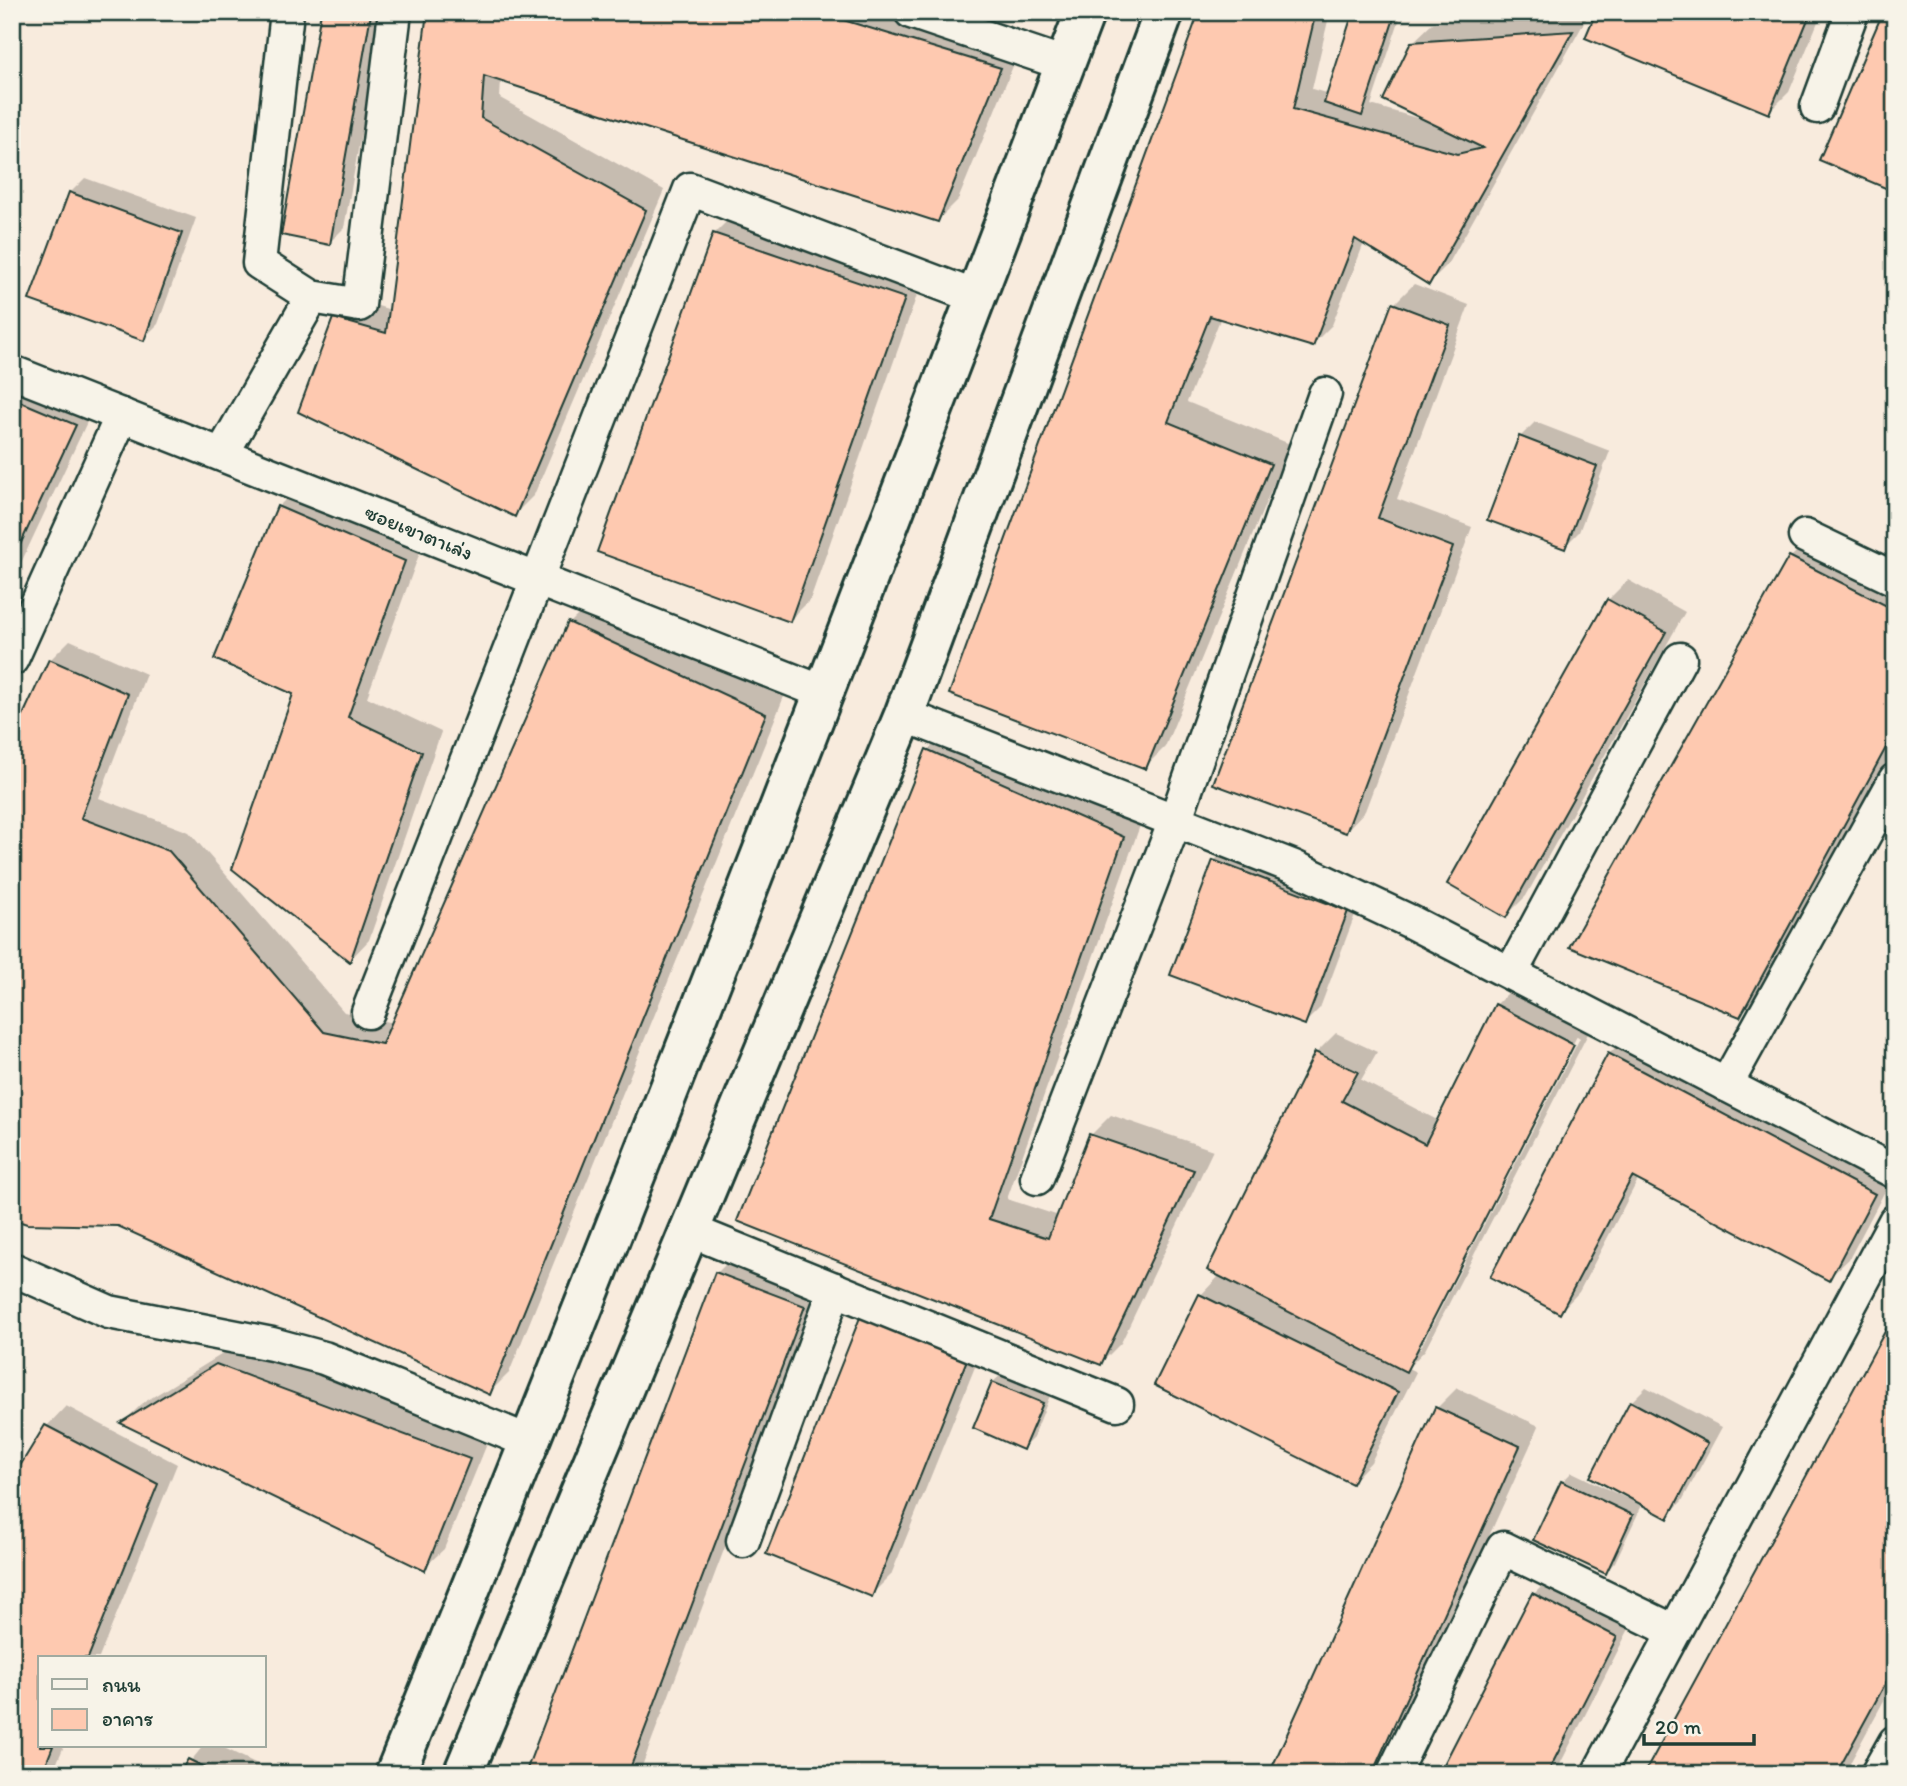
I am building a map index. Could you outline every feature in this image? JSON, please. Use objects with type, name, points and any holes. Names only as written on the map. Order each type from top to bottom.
[{"type":"main road","points":[[394,1774],[530,1442],[825,693],[1085,12]]},
{"type":"main road","points":[[463,1774],[904,715],[1164,12]]},
{"type":"street","points":[[287,12],[259,263],[312,297],[359,305],[395,12]]},
{"type":"street","points":[[911,12],[1065,64]]},
{"type":"street","points":[[1817,107],[1852,12]]},
{"type":"street","points":[[368,1012],[690,189],[976,297]]},
{"type":"street","points":[[222,454],[312,297]]},
{"type":"street","name":"ซอยเขาตาเล่ง","points":[[12,372],[825,693]]},
{"type":"street","points":[[1037,1178],[1175,821],[1325,394]]},
{"type":"street","points":[[12,659],[122,415]]},
{"type":"street","points":[[1805,536],[1895,579]]},
{"type":"street","points":[[1510,973],[1680,659]]},
{"type":"street","points":[[904,715],[1294,867],[1510,973],[1895,1172]]},
{"type":"street","points":[[1726,1085],[1895,780]]},
{"type":"street","points":[[1598,1774],[1895,1221]]},
{"type":"street","points":[[689,1230],[1117,1404]]},
{"type":"street","points":[[12,1269],[108,1312],[272,1344],[324,1358],[530,1442]]},
{"type":"street","points":[[743,1541],[835,1289]]},
{"type":"street","points":[[1393,1774],[1503,1548],[1674,1631]]},
{"type":"street","points":[[1877,1774],[1895,1742]]},
{"type":"building","points":[[321,12],[371,14],[330,245],[281,235]]},
{"type":"building","points":[[427,12],[817,12],[1001,68],[938,222],[484,76],[481,118],[646,210],[515,517],[298,412],[333,318],[386,333]]},
{"type":"building","points":[[1199,12],[1316,12],[1293,109],[1457,154],[1483,148],[1383,100],[1411,42],[1573,31],[1429,285],[1355,239],[1313,347],[1210,316],[1168,422],[1271,464],[1146,769],[949,694]]},
{"type":"building","points":[[1353,12],[1396,12],[1362,116],[1324,103]]},
{"type":"building","points":[[1596,12],[1811,12],[1769,114],[1585,38]]},
{"type":"building","points":[[1883,12],[1895,12],[1895,192],[1819,160]]},
{"type":"building","points":[[69,192],[182,233],[144,341],[29,300]]},
{"type":"building","points":[[713,233],[905,298],[790,622],[597,552]]},
{"type":"building","points":[[1392,303],[1450,325],[1378,518],[1453,547],[1346,833],[1213,784]]},
{"type":"building","points":[[12,398],[76,425],[12,562]]},
{"type":"building","points":[[1519,436],[1597,466],[1565,549],[1487,520]]},
{"type":"building","points":[[277,506],[405,561],[348,717],[422,752],[350,962],[232,869],[293,694],[214,659]]},
{"type":"building","points":[[1789,556],[1895,610],[1895,731],[1740,1017],[1569,947]]},
{"type":"building","points":[[1607,599],[1666,632],[1506,918],[1447,884]]},
{"type":"building","points":[[568,622],[766,714],[490,1395],[118,1226],[27,1224],[12,1219],[12,739],[49,659],[128,694],[81,818],[169,851],[324,1032],[382,1044]]},
{"type":"building","points":[[926,749],[1124,837],[989,1219],[1048,1238],[1089,1134],[1194,1170],[1101,1365],[737,1221]]},
{"type":"building","points":[[1213,860],[1348,911],[1305,1025],[1170,975]]},
{"type":"building","points":[[1495,1004],[1574,1045],[1406,1372],[1207,1270],[1315,1052],[1358,1072],[1342,1101],[1425,1144]]},
{"type":"building","points":[[1608,1053],[1875,1194],[1829,1281],[1632,1177],[1560,1314],[1490,1277]]},
{"type":"building","points":[[715,1272],[805,1306],[628,1774],[525,1774]]},
{"type":"building","points":[[1199,1294],[1398,1392],[1352,1484],[1154,1385]]},
{"type":"building","points":[[1895,1313],[1895,1666],[1836,1774],[1644,1774]]},
{"type":"building","points":[[861,1315],[968,1357],[872,1597],[766,1554]]},
{"type":"building","points":[[216,1364],[470,1459],[425,1571],[120,1423]]},
{"type":"building","points":[[992,1382],[1043,1403],[1023,1450],[973,1428]]},
{"type":"building","points":[[1630,1401],[1708,1443],[1668,1519],[1590,1477]]},
{"type":"building","points":[[1435,1407],[1520,1446],[1372,1774],[1269,1774]]},
{"type":"building","points":[[45,1425],[158,1484],[89,1656],[38,1656],[38,1748],[52,1748],[42,1774],[12,1774],[12,1479]]},
{"type":"building","points":[[1561,1481],[1633,1515],[1606,1574],[1533,1540]]},
{"type":"building","points":[[1532,1593],[1617,1637],[1547,1774],[1439,1774]]},
{"type":"building","points":[[188,1759],[218,1774],[179,1774]]}]
